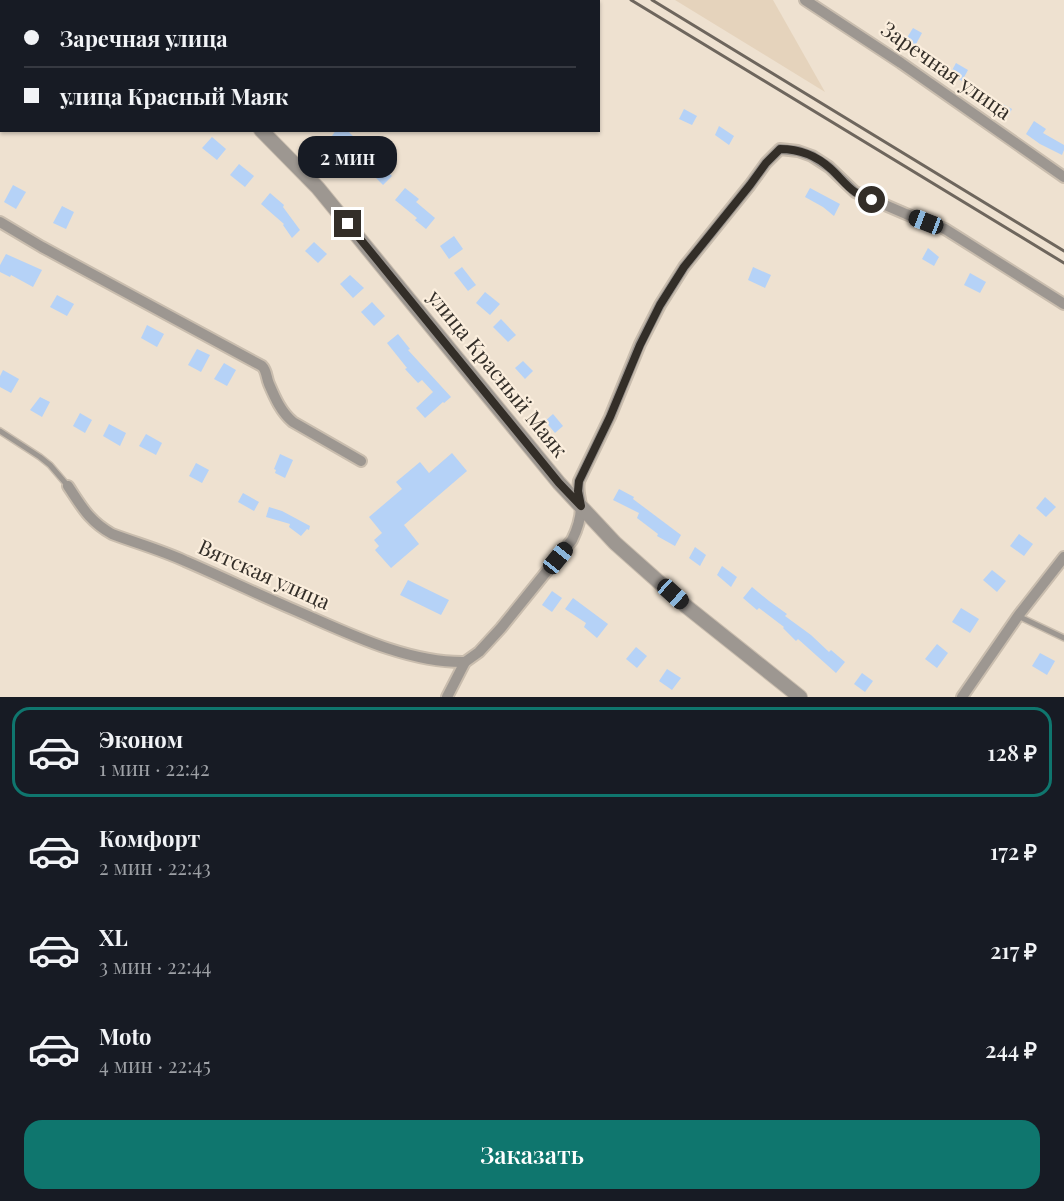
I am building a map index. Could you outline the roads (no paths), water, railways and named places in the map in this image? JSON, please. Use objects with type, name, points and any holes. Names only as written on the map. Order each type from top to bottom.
[{"type":"street","name":"Заречная улица","points":[[805,0],[901,63],[1064,177]]},
{"type":"street","name":"улица Красный Маяк","points":[[263,132],[318,188],[559,483],[615,543],[687,607],[800,697]]},
{"type":"street","points":[[447,697],[465,662],[479,652],[501,628],[572,540],[577,531],[581,506],[579,481],[660,305],[684,267],[766,163],[780,149],[798,151],[812,156],[830,167],[855,192],[945,229],[1064,304]]},
{"type":"street","points":[[0,222],[262,366],[267,372],[268,381],[281,409],[287,417],[361,461]]},
{"type":"street","name":"Вятская улица","points":[[68,486],[91,519],[112,534],[184,560],[384,647],[428,659],[465,662]]},
{"type":"street","points":[[962,697],[1018,616],[1064,557]]},
{"type":"lane","points":[[0,431],[50,465],[68,486]]},
{"type":"lane","points":[[1018,616],[1064,638]]},
{"type":"railway","points":[[631,0],[1064,263]]},
{"type":"railway","points":[[652,0],[1064,251]]}]
